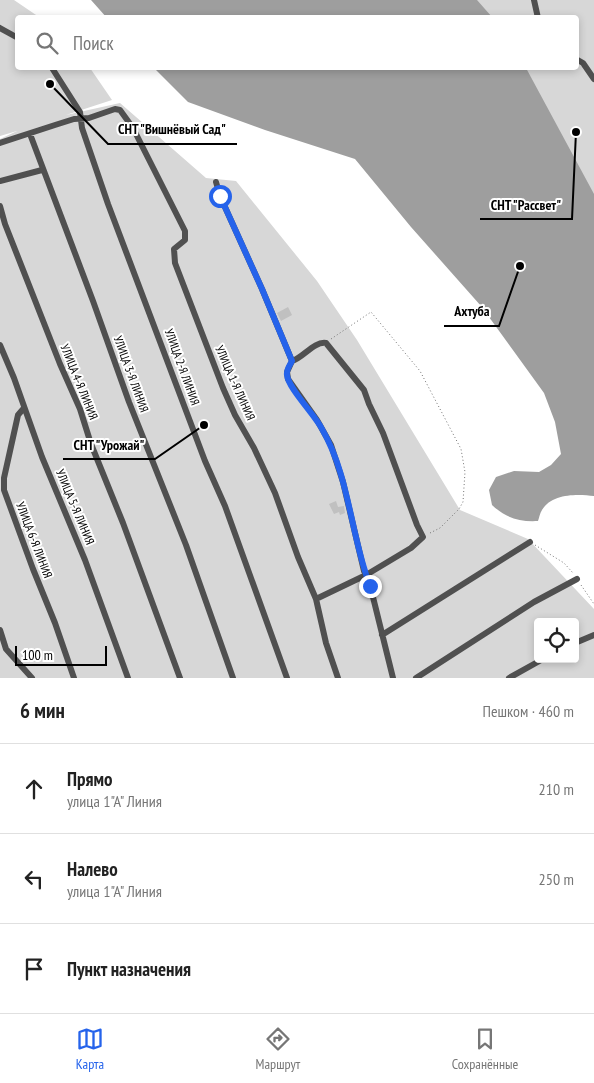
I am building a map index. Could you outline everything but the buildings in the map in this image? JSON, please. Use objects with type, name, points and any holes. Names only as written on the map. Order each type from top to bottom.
[{"type":"street","points":[[534,0],[537,15]]},
{"type":"street","points":[[0,28],[15,36]]},
{"type":"street","points":[[579,61],[591,69],[594,79]]},
{"type":"street","name":"УЛИЦА 2-Я ЛИНИЯ","points":[[53,70],[80,112],[82,128],[108,204],[204,461],[225,506],[287,678]]},
{"type":"street","name":"УЛИЦА 1-Я ЛИНИЯ","points":[[81,119],[118,109],[122,112],[133,128],[184,231],[185,240],[176,246],[173,252],[184,288],[235,415],[268,475],[316,599],[326,643],[338,678]]},
{"type":"street","points":[[0,143],[54,125],[81,119]]},
{"type":"street","name":"УЛИЦА 3-Я ЛИНИЯ","points":[[30,134],[129,402],[186,545],[233,678]]},
{"type":"street","points":[[0,181],[42,170]]},
{"type":"street","points":[[216,182],[220,196],[292,361]]},
{"type":"street","name":"УЛИЦА 4-Я ЛИНИЯ","points":[[0,206],[5,224],[60,364],[80,409],[91,444],[123,523],[180,678]]},
{"type":"street","points":[[316,599],[366,575],[411,548],[423,537],[381,427],[368,404],[364,390],[326,343],[320,342],[292,361],[287,377],[317,420],[330,445],[343,482],[366,575],[393,678]]},
{"type":"street","name":"УЛИЦА 5-Я ЛИНИЯ","points":[[0,345],[42,457],[85,560],[128,678]]},
{"type":"street","name":"УЛИЦА 6-Я ЛИНИЯ","points":[[24,408],[18,415],[4,478],[4,490],[33,569],[56,623],[74,678]]},
{"type":"street","points":[[382,635],[530,542]]},
{"type":"street","points":[[416,678],[534,602],[577,580]]},
{"type":"street","points":[[0,630],[6,649],[32,678]]},
{"type":"street","points":[[579,641],[594,635]]},
{"type":"street","points":[[509,678],[536,663]]},
{"type":"path","points":[[326,343],[371,312],[420,372],[458,441],[463,456],[465,472],[463,502],[459,509],[440,528],[423,537]]},
{"type":"path","points":[[530,542],[564,563],[594,604]]},
{"type":"shaded area","points":[[0,0],[14,0],[36,15],[15,15],[15,70],[91,70],[112,100],[66,115],[120,103],[206,178],[236,181],[317,281],[357,340],[460,510],[528,539],[594,609],[594,678],[0,678],[0,139],[17,131],[0,136]]},
{"type":"shaded area","points":[[91,0],[477,0],[490,15],[104,15]]},
{"type":"shaded area","points":[[475,0],[594,0],[594,196],[524,70],[579,70],[579,15],[488,15]]},
{"type":"shaded area","points":[[156,70],[527,70],[594,194],[594,496],[573,495],[552,500],[542,510],[538,521],[525,521],[513,518],[502,513],[492,505],[489,490],[496,477],[514,471],[539,472],[551,465],[561,454],[555,422],[544,393],[481,306],[411,227],[355,159],[265,130],[188,102]]},
{"type":"place","name":"СНТ \"Вишнёвый Сад\"","points":[[50,84]]},
{"type":"place","name":"СНТ \"Рассвет\"","points":[[576,132]]},
{"type":"place","name":"Ахтуба","points":[[520,266]]},
{"type":"place","name":"СНТ \"Урожай\"","points":[[204,425]]},
{"type":"route","points":[[220,196],[292,361],[287,377],[323,430],[337,463],[364,571],[370,586]]}]
